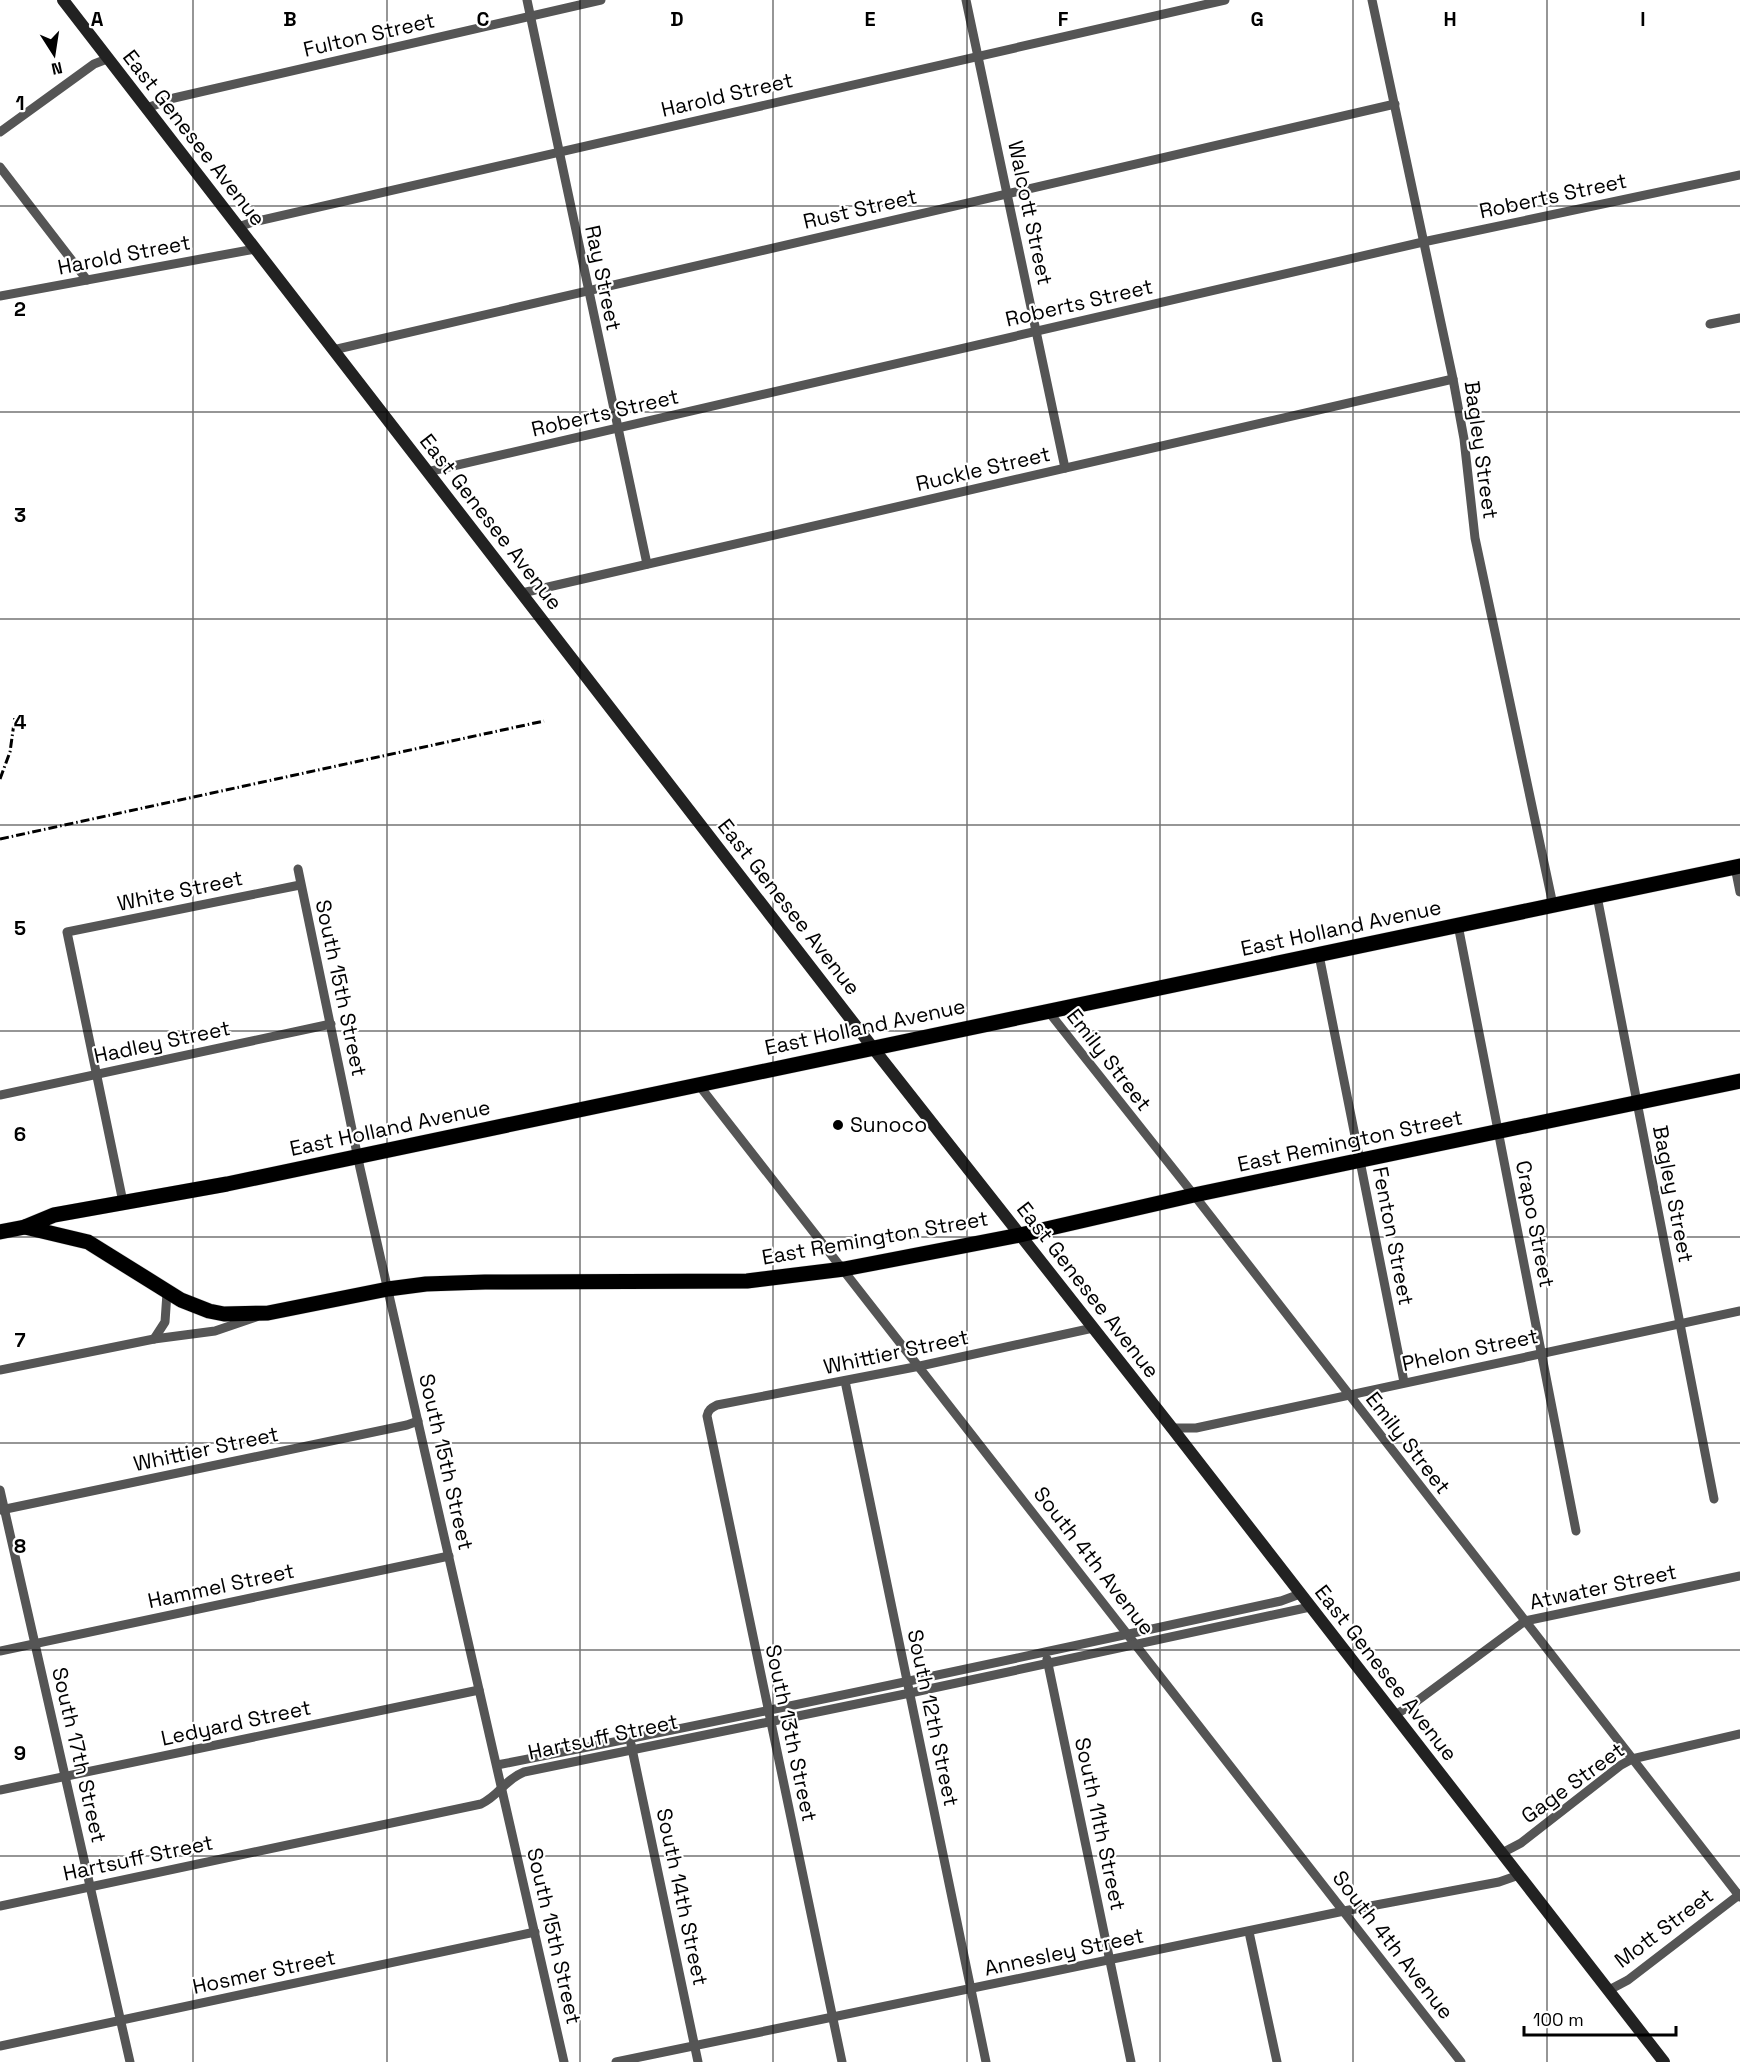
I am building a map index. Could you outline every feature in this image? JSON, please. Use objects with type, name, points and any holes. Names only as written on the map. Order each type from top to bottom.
[{"type":"highway","name":"East Holland Avenue","points":[[0,1232],[25,1227],[54,1215],[227,1184],[1738,867]]},
{"type":"highway","name":"East Remington Street","points":[[25,1227],[88,1242],[181,1300],[209,1311],[238,1314],[267,1313],[388,1289],[426,1284],[747,1281],[844,1269],[1020,1234],[1194,1195],[1740,1082]]},
{"type":"main road","name":"East Genesee Avenue","points":[[63,0],[873,1048],[1172,1428],[1664,2062]]},
{"type":"street","name":"Ray Street","points":[[527,0],[587,291],[647,564]]},
{"type":"street","name":"Fulton Street","points":[[147,108],[174,98],[601,0]]},
{"type":"street","name":"Walcott Street","points":[[966,0],[1065,468]]},
{"type":"street","name":"Harold Street","points":[[238,228],[253,222],[1225,0]]},
{"type":"street","name":"Bagley Street","points":[[1372,0],[1453,379],[1464,439],[1475,538],[1553,905]]},
{"type":"street","points":[[0,132],[94,64],[107,58]]},
{"type":"street","name":"Rust Street","points":[[333,350],[1395,104]]},
{"type":"street","points":[[0,167],[87,280]]},
{"type":"street","name":"Roberts Street","points":[[427,472],[1423,242],[1740,175]]},
{"type":"street","name":"Harold Street","points":[[0,296],[255,249]]},
{"type":"street","points":[[1710,324],[1740,318]]},
{"type":"street","name":"Ruckle Street","points":[[522,593],[1453,379]]},
{"type":"street","points":[[1738,867],[1740,892]]},
{"type":"street","name":"South 15th Street","points":[[298,868],[358,1156],[564,2062]]},
{"type":"street","name":"White Street","points":[[98,1074],[67,932],[300,885]]},
{"type":"street","name":"Bagley Street","points":[[1597,896],[1714,1499]]},
{"type":"street","name":"Crapo Street","points":[[1458,925],[1576,1531]]},
{"type":"street","name":"Fenton Street","points":[[1319,955],[1404,1382]]},
{"type":"street","name":"Emily Street","points":[[1048,1011],[1739,1895]]},
{"type":"street","name":"Hadley Street","points":[[0,1095],[331,1024]]},
{"type":"street","points":[[98,1074],[123,1202]]},
{"type":"street","name":"South 4th Avenue","points":[[698,1084],[1461,2062]]},
{"type":"street","points":[[154,1339],[165,1322],[167,1293]]},
{"type":"street","name":"Phelon Street","points":[[1172,1428],[1196,1428],[1740,1311]]},
{"type":"street","points":[[0,1370],[154,1339],[215,1331],[267,1313]]},
{"type":"street","name":"Whittier Street","points":[[708,1412],[717,1405],[920,1366],[1093,1328]]},
{"type":"street","name":"South 12th Street","points":[[845,1381],[986,2062]]},
{"type":"street","name":"South 13th Street","points":[[708,1412],[706,1416],[842,2062]]},
{"type":"street","name":"Whittier Street","points":[[2,1510],[418,1421]]},
{"type":"street","name":"South 17th Street","points":[[0,1490],[2,1510],[35,1644],[130,2062]]},
{"type":"street","name":"Hammel Street","points":[[0,1651],[449,1556]]},
{"type":"street","name":"Atwater Street","points":[[1395,1715],[1526,1621],[1740,1576]]},
{"type":"street","name":"Hartsuff Street","points":[[0,1906],[481,1804],[493,1798],[513,1776],[632,1744],[768,1710],[1281,1601],[1300,1594]]},
{"type":"street","name":"Hartsuff Street","points":[[497,1766],[770,1721],[1049,1664],[1310,1607]]},
{"type":"street","points":[[1046,1651],[1049,1664]]},
{"type":"street","name":"South 11th Street","points":[[1049,1664],[1131,2062]]},
{"type":"street","name":"Ledyard Street","points":[[0,1790],[479,1690]]},
{"type":"street","name":"Gage Street","points":[[1502,1853],[1521,1844],[1632,1759],[1740,1734]]},
{"type":"street","name":"South 14th Street","points":[[632,1744],[698,2062]]},
{"type":"street","name":"Annesley Street","points":[[615,2062],[1344,1911],[1498,1882],[1519,1875]]},
{"type":"street","name":"Mott Street","points":[[1609,1990],[1628,1980],[1739,1895]]},
{"type":"street","name":"Hosmer Street","points":[[0,2046],[534,1932]]},
{"type":"street","points":[[1249,1932],[1277,2062]]},
{"type":"railway","points":[[0,779],[10,752],[15,716]]},
{"type":"railway","points":[[0,839],[544,721]]},
{"type":"place","name":"Sunoco","points":[[838,1125]]}]
